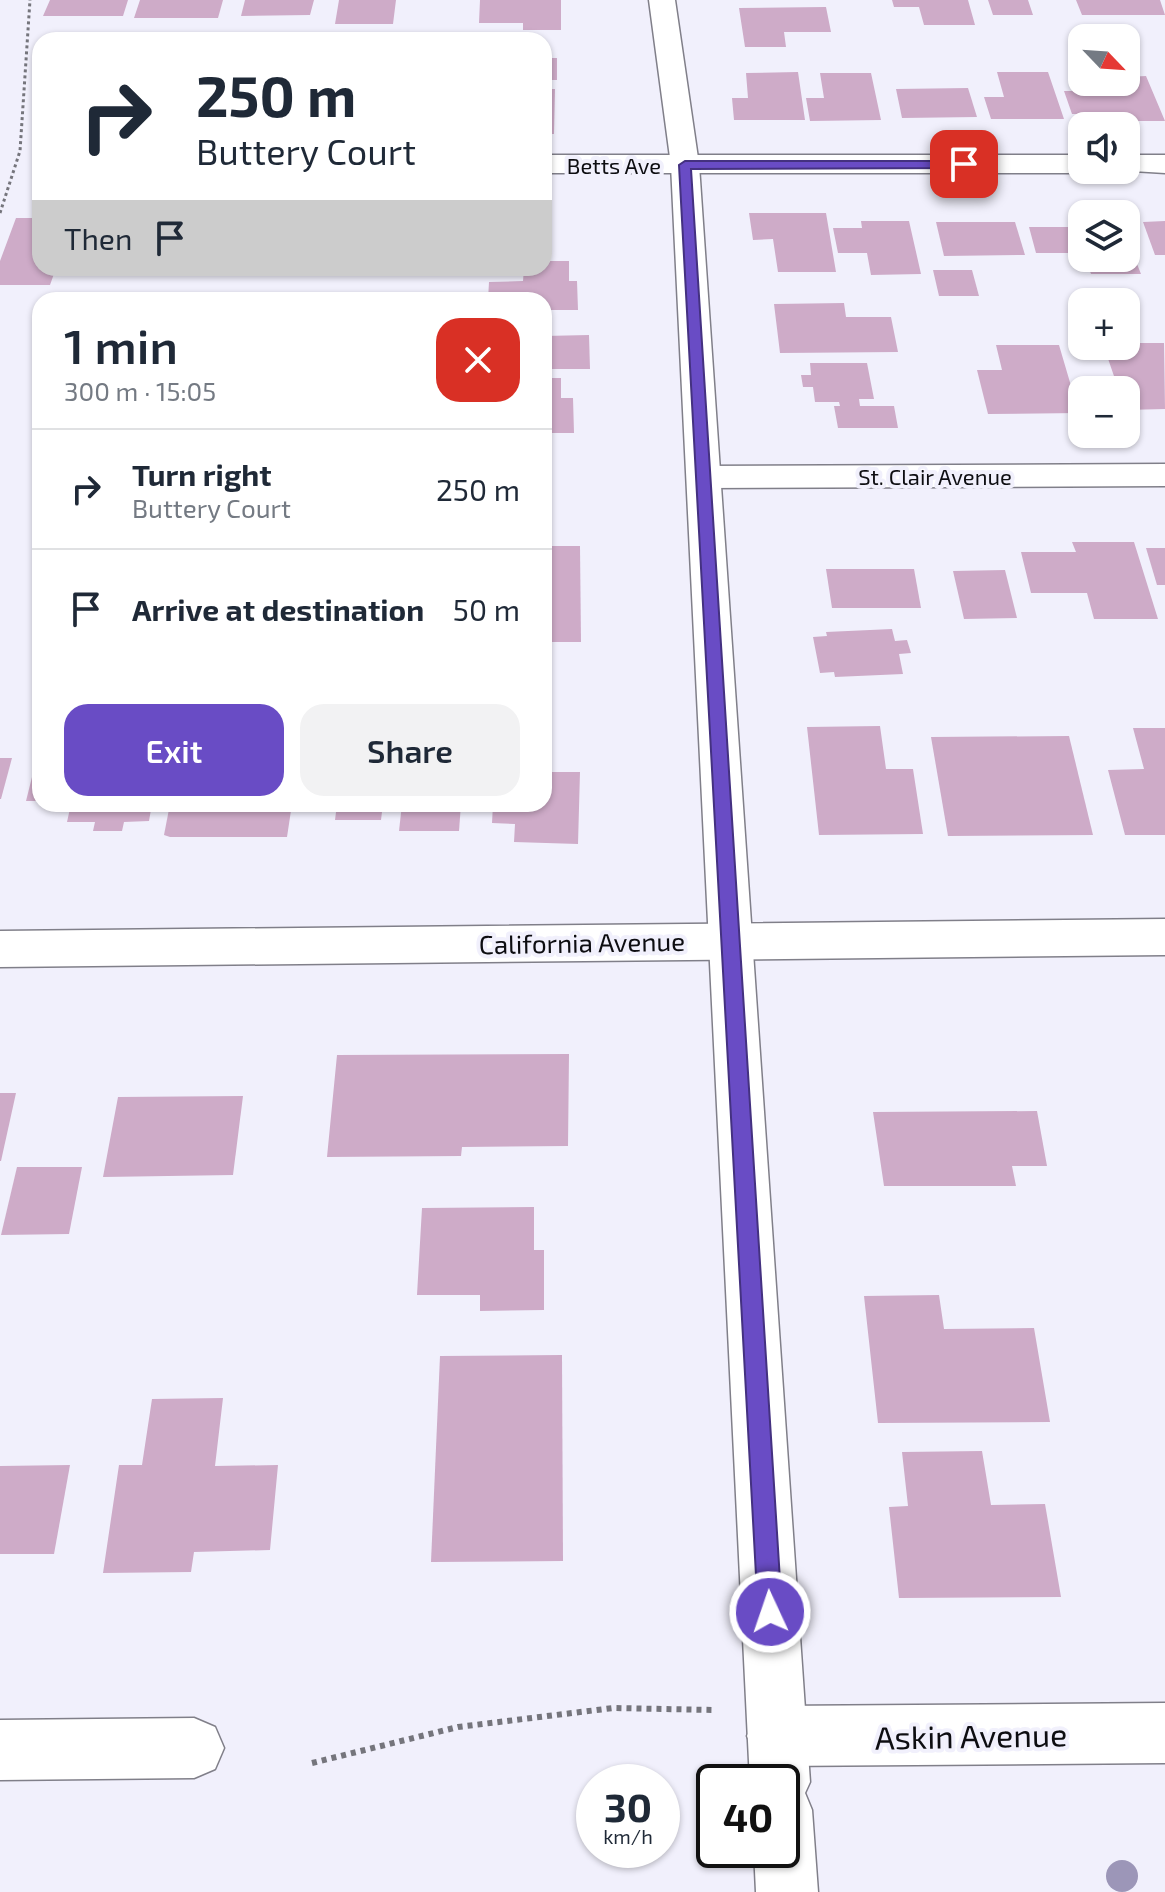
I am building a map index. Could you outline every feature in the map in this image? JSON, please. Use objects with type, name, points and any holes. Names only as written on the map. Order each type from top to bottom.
[{"type":"street","points":[[662,0],[685,165],[779,1759]]},
{"type":"street","name":"Betts Ave","points":[[552,164],[1068,164]]},
{"type":"street","points":[[1140,164],[1165,164]]},
{"type":"street","name":"St. Clair Avenue","points":[[705,477],[1165,475]]},
{"type":"street","name":"California Avenue","points":[[0,949],[1165,937]]},
{"type":"street","name":"Askin Avenue","points":[[779,1759],[1165,1733]]},
{"type":"street","points":[[0,1750],[194,1748]]},
{"type":"street","points":[[786,1868],[787,1892]]},
{"type":"path","points":[[0,213],[20,151],[30,0]]},
{"type":"path","points":[[312,1763],[458,1727],[613,1708],[714,1710]]},
{"type":"building","points":[[50,0],[128,0],[123,16],[43,16]]},
{"type":"building","points":[[140,0],[223,0],[218,18],[134,18]]},
{"type":"building","points":[[245,0],[314,0],[310,15],[241,16]]},
{"type":"building","points":[[339,0],[396,0],[393,24],[335,24]]},
{"type":"building","points":[[480,0],[561,0],[561,30],[523,30],[523,23],[479,23]]},
{"type":"building","points":[[892,0],[968,0],[975,25],[924,25],[919,7],[894,7]]},
{"type":"building","points":[[988,0],[1028,0],[1033,15],[993,15]]},
{"type":"building","points":[[1076,0],[1160,0],[1165,15],[1082,15]]},
{"type":"building","points":[[826,7],[831,32],[784,32],[786,47],[745,47],[739,8]]},
{"type":"building","points":[[552,58],[557,58],[557,80],[552,80]]},
{"type":"building","points":[[798,72],[805,120],[734,120],[732,98],[748,98],[746,73]]},
{"type":"building","points":[[997,72],[1048,72],[1064,119],[991,119],[984,97],[1004,97]]},
{"type":"building","points":[[820,73],[871,73],[881,120],[810,121],[806,98],[824,98]]},
{"type":"building","points":[[1140,76],[1146,76],[1165,121],[1140,121],[1140,112],[1071,112],[1064,91],[1068,91],[1068,96],[1140,96]]},
{"type":"building","points":[[968,88],[977,117],[902,118],[896,89]]},
{"type":"building","points":[[552,89],[555,89],[552,134]]},
{"type":"building","points":[[749,213],[826,213],[836,272],[778,272],[773,239],[753,240]]},
{"type":"building","points":[[16,218],[32,218],[32,276],[53,276],[50,285],[0,285],[0,261]]},
{"type":"building","points":[[861,221],[909,221],[921,274],[871,275],[867,253],[838,253],[833,228],[862,228]]},
{"type":"building","points":[[1165,221],[1165,255],[1155,255],[1143,222]]},
{"type":"building","points":[[936,222],[1015,222],[1025,255],[944,256]]},
{"type":"building","points":[[1029,227],[1068,227],[1068,253],[1036,253]]},
{"type":"building","points":[[552,261],[569,261],[569,281],[577,281],[578,310],[552,310],[552,292],[488,292],[489,282],[523,281],[523,276],[552,276]]},
{"type":"building","points":[[933,270],[972,270],[979,296],[939,296]]},
{"type":"building","points":[[1140,271],[1141,274],[1091,274]]},
{"type":"building","points":[[844,303],[846,317],[891,317],[898,352],[780,353],[774,304]]},
{"type":"building","points":[[589,335],[590,369],[552,369],[552,336]]},
{"type":"building","points":[[1140,343],[1164,343],[1165,409],[1140,410],[1140,376],[1114,376],[1108,360],[1140,360]]},
{"type":"building","points":[[996,345],[1059,345],[1068,376],[1068,413],[988,414],[977,370],[1002,370]]},
{"type":"building","points":[[810,363],[867,363],[874,399],[859,399],[860,406],[894,406],[898,428],[838,428],[834,406],[840,406],[839,402],[815,402],[813,387],[803,387],[801,375],[811,375]]},
{"type":"building","points":[[552,378],[561,378],[561,398],[573,398],[574,433],[552,433]]},
{"type":"building","points":[[1072,542],[1134,542],[1158,619],[1094,619],[1087,593],[1031,593],[1021,552],[1076,552]]},
{"type":"building","points":[[552,546],[580,546],[581,642],[552,642]]},
{"type":"building","points":[[1146,548],[1165,548],[1165,585],[1157,585]]},
{"type":"building","points":[[826,569],[914,569],[921,608],[832,608]]},
{"type":"building","points":[[1005,570],[1017,618],[964,619],[953,571]]},
{"type":"building","points":[[892,629],[895,641],[907,640],[911,653],[899,654],[903,674],[835,677],[834,672],[820,673],[813,637],[827,636],[826,632]]},
{"type":"building","points":[[880,726],[886,769],[913,769],[923,834],[819,835],[807,727]]},
{"type":"building","points":[[1133,728],[1165,728],[1165,835],[1125,835],[1108,770],[1144,769]]},
{"type":"building","points":[[1069,736],[1093,835],[948,836],[931,737]]},
{"type":"building","points":[[0,758],[12,758],[1,799],[0,799]]},
{"type":"building","points":[[552,772],[580,772],[578,844],[514,842],[515,824],[492,823],[493,812],[552,812]]},
{"type":"building","points":[[32,777],[32,801],[26,801]]},
{"type":"building","points":[[69,812],[151,812],[149,821],[124,822],[122,831],[93,831],[95,822],[67,822]]},
{"type":"building","points":[[168,812],[291,812],[287,837],[164,835]]},
{"type":"building","points":[[336,812],[382,812],[381,820],[335,820]]},
{"type":"building","points":[[401,812],[460,812],[459,831],[399,831]]},
{"type":"building","points":[[569,1054],[568,1146],[462,1147],[461,1156],[327,1157],[337,1055]]},
{"type":"building","points":[[0,1093],[16,1093],[1,1161],[0,1161]]},
{"type":"building","points":[[243,1096],[233,1175],[103,1177],[118,1097]]},
{"type":"building","points":[[1037,1111],[1047,1166],[1012,1166],[1016,1186],[884,1186],[873,1112]]},
{"type":"building","points":[[17,1167],[82,1167],[69,1234],[1,1235]]},
{"type":"building","points":[[534,1207],[534,1250],[544,1250],[544,1310],[480,1311],[480,1295],[417,1295],[422,1208]]},
{"type":"building","points":[[939,1295],[944,1329],[1034,1328],[1050,1422],[878,1423],[864,1296]]},
{"type":"building","points":[[562,1355],[563,1561],[431,1562],[440,1356]]},
{"type":"building","points":[[223,1398],[215,1466],[278,1465],[270,1550],[194,1552],[191,1572],[103,1573],[119,1465],[142,1465],[152,1399]]},
{"type":"building","points":[[982,1451],[991,1505],[1045,1504],[1061,1597],[899,1598],[889,1507],[908,1506],[902,1452]]},
{"type":"building","points":[[70,1465],[54,1554],[0,1554],[0,1466]]},
{"type":"route","points":[[770,1612],[685,165],[964,164]]}]
